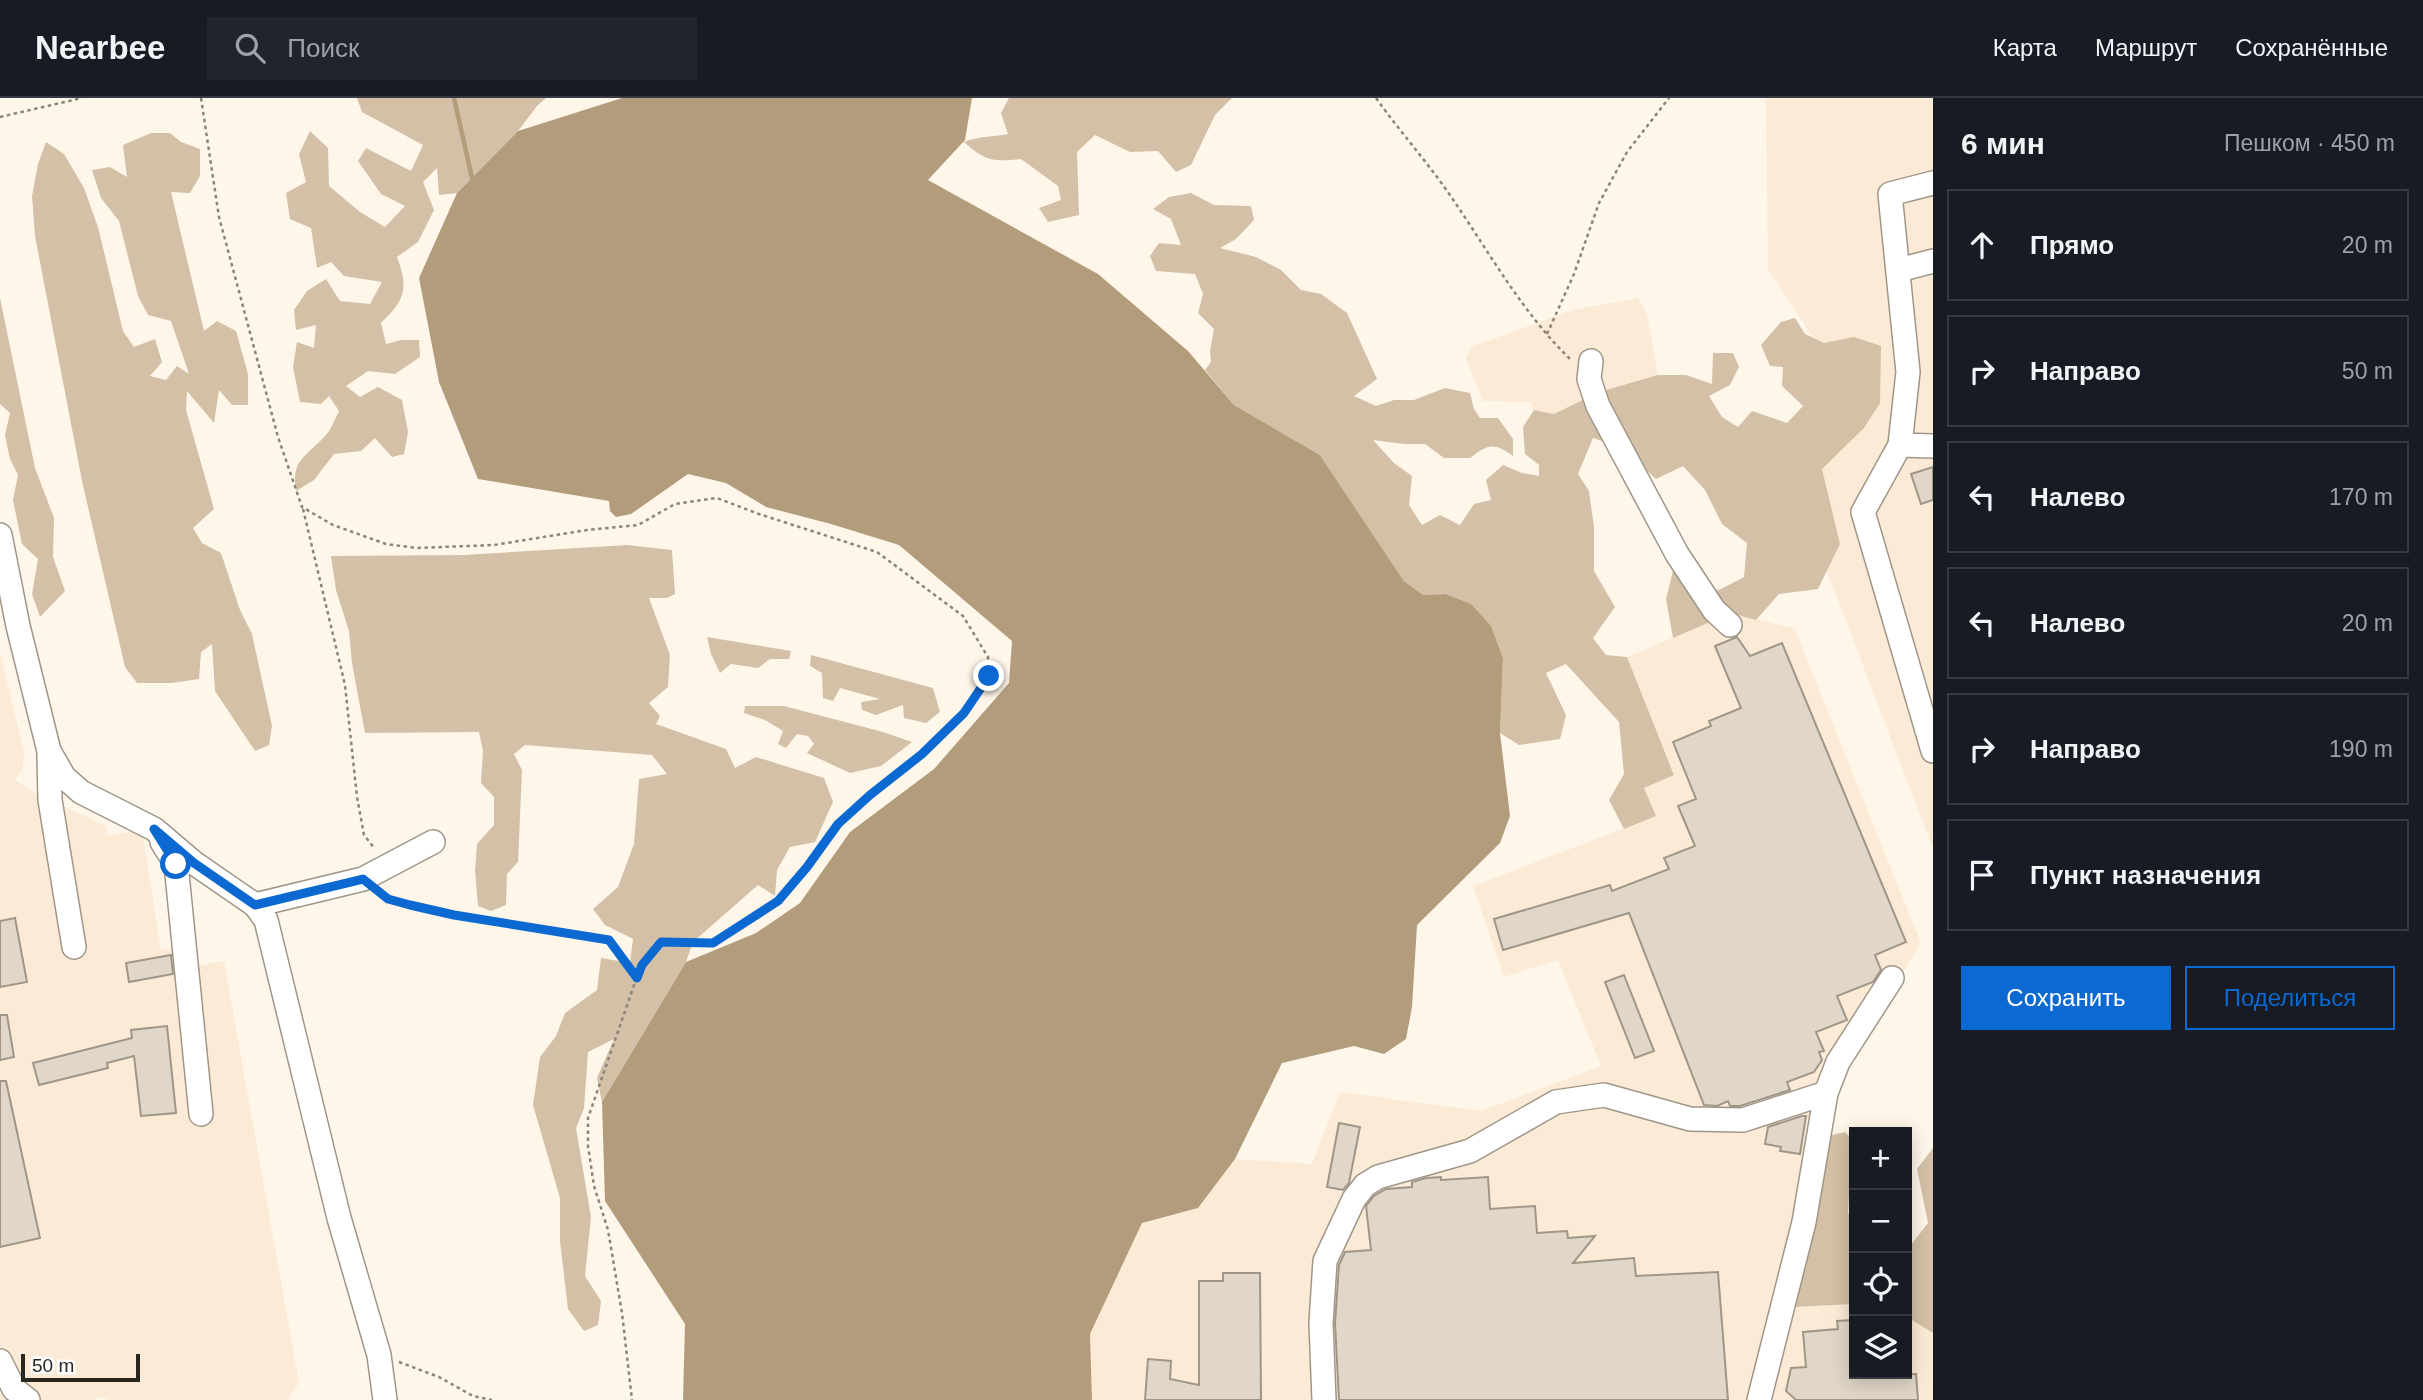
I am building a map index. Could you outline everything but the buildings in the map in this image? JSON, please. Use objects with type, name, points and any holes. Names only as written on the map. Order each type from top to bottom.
[{"type":"street","points":[[1933,183],[1890,194],[1908,372],[1900,445],[1863,512],[1933,751]]},
{"type":"street","points":[[1899,271],[1933,261]]},
{"type":"street","points":[[1590,369],[1598,407],[1677,554],[1714,610],[1730,625]]},
{"type":"street","points":[[1900,445],[1933,446]]},
{"type":"street","points":[[0,535],[18,626],[49,751],[50,800],[74,947]]},
{"type":"street","points":[[49,751],[64,777],[81,792],[154,829],[194,863],[255,905],[266,920],[339,1218],[379,1355],[385,1400]]},
{"type":"street","points":[[154,829],[176,864],[201,1114]]},
{"type":"street","points":[[255,905],[363,879],[433,842]]},
{"type":"street","points":[[1759,1400],[1804,1222],[1826,1093],[1838,1062],[1892,978]]},
{"type":"street","points":[[1324,1400],[1321,1323],[1325,1261],[1354,1199],[1365,1185],[1378,1177],[1470,1151],[1556,1102],[1604,1095],[1690,1119],[1743,1120],[1826,1093]]},
{"type":"street","points":[[0,1361],[14,1389],[28,1400]]},
{"type":"path","points":[[0,117],[82,98]]},
{"type":"path","points":[[201,98],[216,204],[278,437],[302,508],[345,685],[357,797],[364,835],[387,866]]},
{"type":"path","points":[[1376,98],[1445,188],[1489,257],[1547,334],[1590,369]]},
{"type":"path","points":[[1547,334],[1574,274],[1599,203],[1628,152],[1669,98]]},
{"type":"path","points":[[302,508],[333,525],[386,544],[416,548],[494,545],[638,525],[675,504],[717,498],[877,552],[963,616],[988,657],[989,676],[964,713],[922,754],[838,824],[778,901],[713,943],[661,942],[642,965],[588,1118],[588,1146],[594,1186],[608,1230],[622,1313],[632,1400]]},
{"type":"path","points":[[363,879],[388,899],[410,905],[454,915],[609,940],[637,978]]},
{"type":"path","points":[[379,1355],[439,1377],[473,1396],[492,1400]]},
{"type":"shaded area","points":[[357,98],[546,98],[518,131],[457,193],[439,195],[437,168],[423,182],[434,210],[418,242],[397,257],[404,286],[400,300],[381,323],[386,344],[401,340],[419,340],[420,357],[395,374],[368,371],[346,386],[360,397],[378,387],[402,400],[408,432],[404,454],[392,457],[375,438],[361,451],[334,454],[314,480],[296,491],[295,479],[299,463],[329,431],[339,411],[329,396],[321,404],[300,402],[293,367],[297,342],[314,348],[316,325],[296,330],[294,310],[307,291],[326,279],[340,301],[370,304],[382,282],[344,276],[331,262],[317,268],[311,228],[290,219],[286,193],[306,182],[299,154],[310,131],[328,148],[329,186],[360,212],[385,227],[405,206],[381,194],[358,161],[366,148],[411,171],[423,145],[362,112]]},
{"type":"shaded area","points":[[622,98],[972,98],[965,140],[928,180],[1098,274],[1188,351],[1234,405],[1320,455],[1404,581],[1423,595],[1445,594],[1471,604],[1491,626],[1503,659],[1500,733],[1510,816],[1500,843],[1417,925],[1412,1007],[1406,1039],[1384,1054],[1354,1046],[1282,1063],[1235,1159],[1198,1208],[1142,1223],[1090,1334],[1092,1400],[683,1400],[685,1324],[605,1201],[602,1102],[686,962],[756,933],[800,903],[850,832],[934,769],[1009,683],[1012,641],[899,545],[766,507],[726,483],[688,474],[631,514],[616,517],[610,511],[609,501],[478,479],[439,382],[419,278],[457,193],[518,131]]},
{"type":"shaded area","points":[[1009,98],[1232,98],[1215,115],[1191,165],[1176,172],[1158,151],[1130,152],[1095,135],[1077,152],[1079,215],[1048,222],[1039,208],[1061,200],[1058,186],[1021,159],[990,159],[964,142],[1008,134],[1001,113]]},
{"type":"shaded area","points":[[1766,98],[1933,98],[1933,849],[1782,453],[1840,378],[1768,269]]},
{"type":"shaded area","points":[[151,133],[170,133],[181,142],[200,149],[200,176],[190,193],[171,192],[204,331],[217,321],[236,331],[248,374],[248,405],[232,405],[219,390],[214,423],[187,391],[186,410],[214,509],[193,528],[202,543],[221,553],[240,610],[252,634],[272,726],[269,745],[255,751],[215,691],[212,644],[201,652],[199,679],[172,683],[137,683],[125,667],[82,481],[35,236],[32,196],[38,164],[46,142],[64,154],[84,188],[98,227],[123,331],[134,347],[155,339],[162,362],[150,376],[166,380],[177,366],[189,374],[171,321],[148,315],[138,296],[119,221],[101,198],[92,170],[110,167],[127,177],[123,145]]},
{"type":"shaded area","points":[[1191,193],[1214,205],[1251,206],[1254,220],[1236,239],[1220,248],[1256,257],[1281,270],[1301,290],[1321,294],[1347,313],[1377,379],[1354,396],[1376,406],[1394,400],[1414,400],[1445,388],[1470,393],[1474,409],[1480,418],[1498,418],[1513,439],[1513,456],[1501,448],[1491,447],[1470,458],[1444,458],[1425,444],[1373,440],[1394,463],[1412,476],[1409,505],[1422,525],[1440,515],[1460,525],[1474,504],[1491,500],[1486,480],[1503,465],[1539,476],[1539,465],[1525,454],[1523,427],[1534,410],[1554,414],[1599,392],[1658,375],[1686,375],[1712,384],[1713,353],[1733,353],[1739,367],[1730,385],[1709,396],[1722,417],[1738,427],[1752,411],[1787,423],[1803,406],[1782,386],[1783,367],[1770,366],[1761,345],[1781,322],[1795,318],[1805,334],[1824,343],[1854,337],[1881,346],[1880,403],[1864,428],[1822,469],[1840,544],[1818,589],[1779,594],[1756,620],[1731,613],[1673,638],[1666,599],[1674,567],[1696,585],[1719,590],[1744,577],[1747,543],[1722,524],[1705,490],[1683,466],[1656,479],[1622,448],[1593,438],[1578,474],[1589,491],[1594,527],[1594,571],[1615,607],[1593,638],[1606,655],[1627,657],[1674,775],[1644,788],[1656,816],[1624,829],[1609,800],[1624,774],[1619,722],[1566,664],[1546,673],[1566,715],[1560,739],[1519,745],[1500,733],[1503,659],[1445,594],[1423,595],[1404,581],[1320,455],[1234,405],[1205,370],[1211,362],[1214,329],[1198,313],[1203,294],[1195,274],[1156,271],[1150,256],[1159,243],[1181,245],[1171,219],[1153,209],[1169,197]]},
{"type":"shaded area","points":[[0,298],[35,468],[54,518],[53,557],[65,591],[40,617],[32,594],[38,559],[22,544],[13,500],[18,475],[10,459],[5,435],[10,413],[0,404]]},
{"type":"shaded area","points":[[1638,298],[1647,314],[1658,375],[1599,392],[1554,414],[1534,410],[1530,402],[1483,401],[1466,359],[1471,347],[1573,310]]},
{"type":"shaded area","points":[[627,545],[672,550],[675,594],[667,598],[649,598],[670,655],[668,687],[649,703],[660,716],[656,724],[726,749],[735,768],[756,757],[824,778],[833,802],[815,842],[790,847],[777,870],[775,896],[758,885],[693,942],[686,962],[602,1102],[597,1078],[614,1039],[588,1052],[584,1108],[576,1128],[591,1217],[585,1276],[601,1301],[598,1325],[584,1331],[568,1309],[560,1241],[560,1198],[533,1105],[540,1057],[556,1036],[565,1013],[597,990],[601,958],[630,963],[633,939],[605,925],[593,909],[618,887],[634,844],[639,779],[667,774],[652,755],[525,745],[514,754],[522,770],[518,862],[507,874],[506,905],[491,911],[478,906],[475,870],[477,844],[494,825],[494,797],[481,783],[483,751],[479,732],[365,733],[349,631],[336,590],[331,556],[464,555]]},
{"type":"shaded area","points":[[1731,613],[1795,629],[1921,943],[1836,1084],[1795,1307],[1849,1304],[1849,1379],[1912,1379],[1912,1320],[1933,1333],[1933,1400],[1092,1400],[1090,1334],[1142,1223],[1198,1208],[1235,1159],[1312,1164],[1340,1092],[1481,1111],[1601,1066],[1558,960],[1504,977],[1473,886],[1656,816],[1644,788],[1674,774],[1627,657]]},
{"type":"shaded area","points":[[707,637],[791,651],[789,659],[770,659],[758,668],[731,664],[720,673]]},
{"type":"shaded area","points":[[0,652],[24,752],[23,769],[15,780],[38,795],[105,825],[108,836],[142,830],[161,950],[178,948],[181,969],[224,961],[299,1383],[287,1400],[109,1400],[97,1396],[95,1400],[0,1400]]},
{"type":"shaded area","points":[[811,655],[933,688],[940,712],[926,723],[904,718],[903,705],[876,715],[862,710],[861,702],[880,699],[840,688],[833,701],[823,698],[822,673],[810,666]]},
{"type":"shaded area","points":[[745,706],[784,706],[912,742],[881,766],[850,773],[807,753],[814,744],[808,736],[797,734],[786,748],[778,744],[783,731],[765,720],[744,713]]},
{"type":"shaded area","points":[[1845,1132],[1849,1136],[1849,1304],[1795,1307],[1827,1136]]},
{"type":"shaded area","points":[[1933,1148],[1933,1333],[1912,1320],[1912,1244],[1928,1223],[1917,1169]]},
{"type":"waterway","points":[[454,98],[472,178]]},
{"type":"route","points":[[176,864],[154,829],[194,863],[255,905],[363,879],[388,899],[410,905],[454,915],[609,940],[637,978],[642,965],[661,942],[713,943],[778,901],[838,824],[922,754],[964,713],[989,676]]}]
